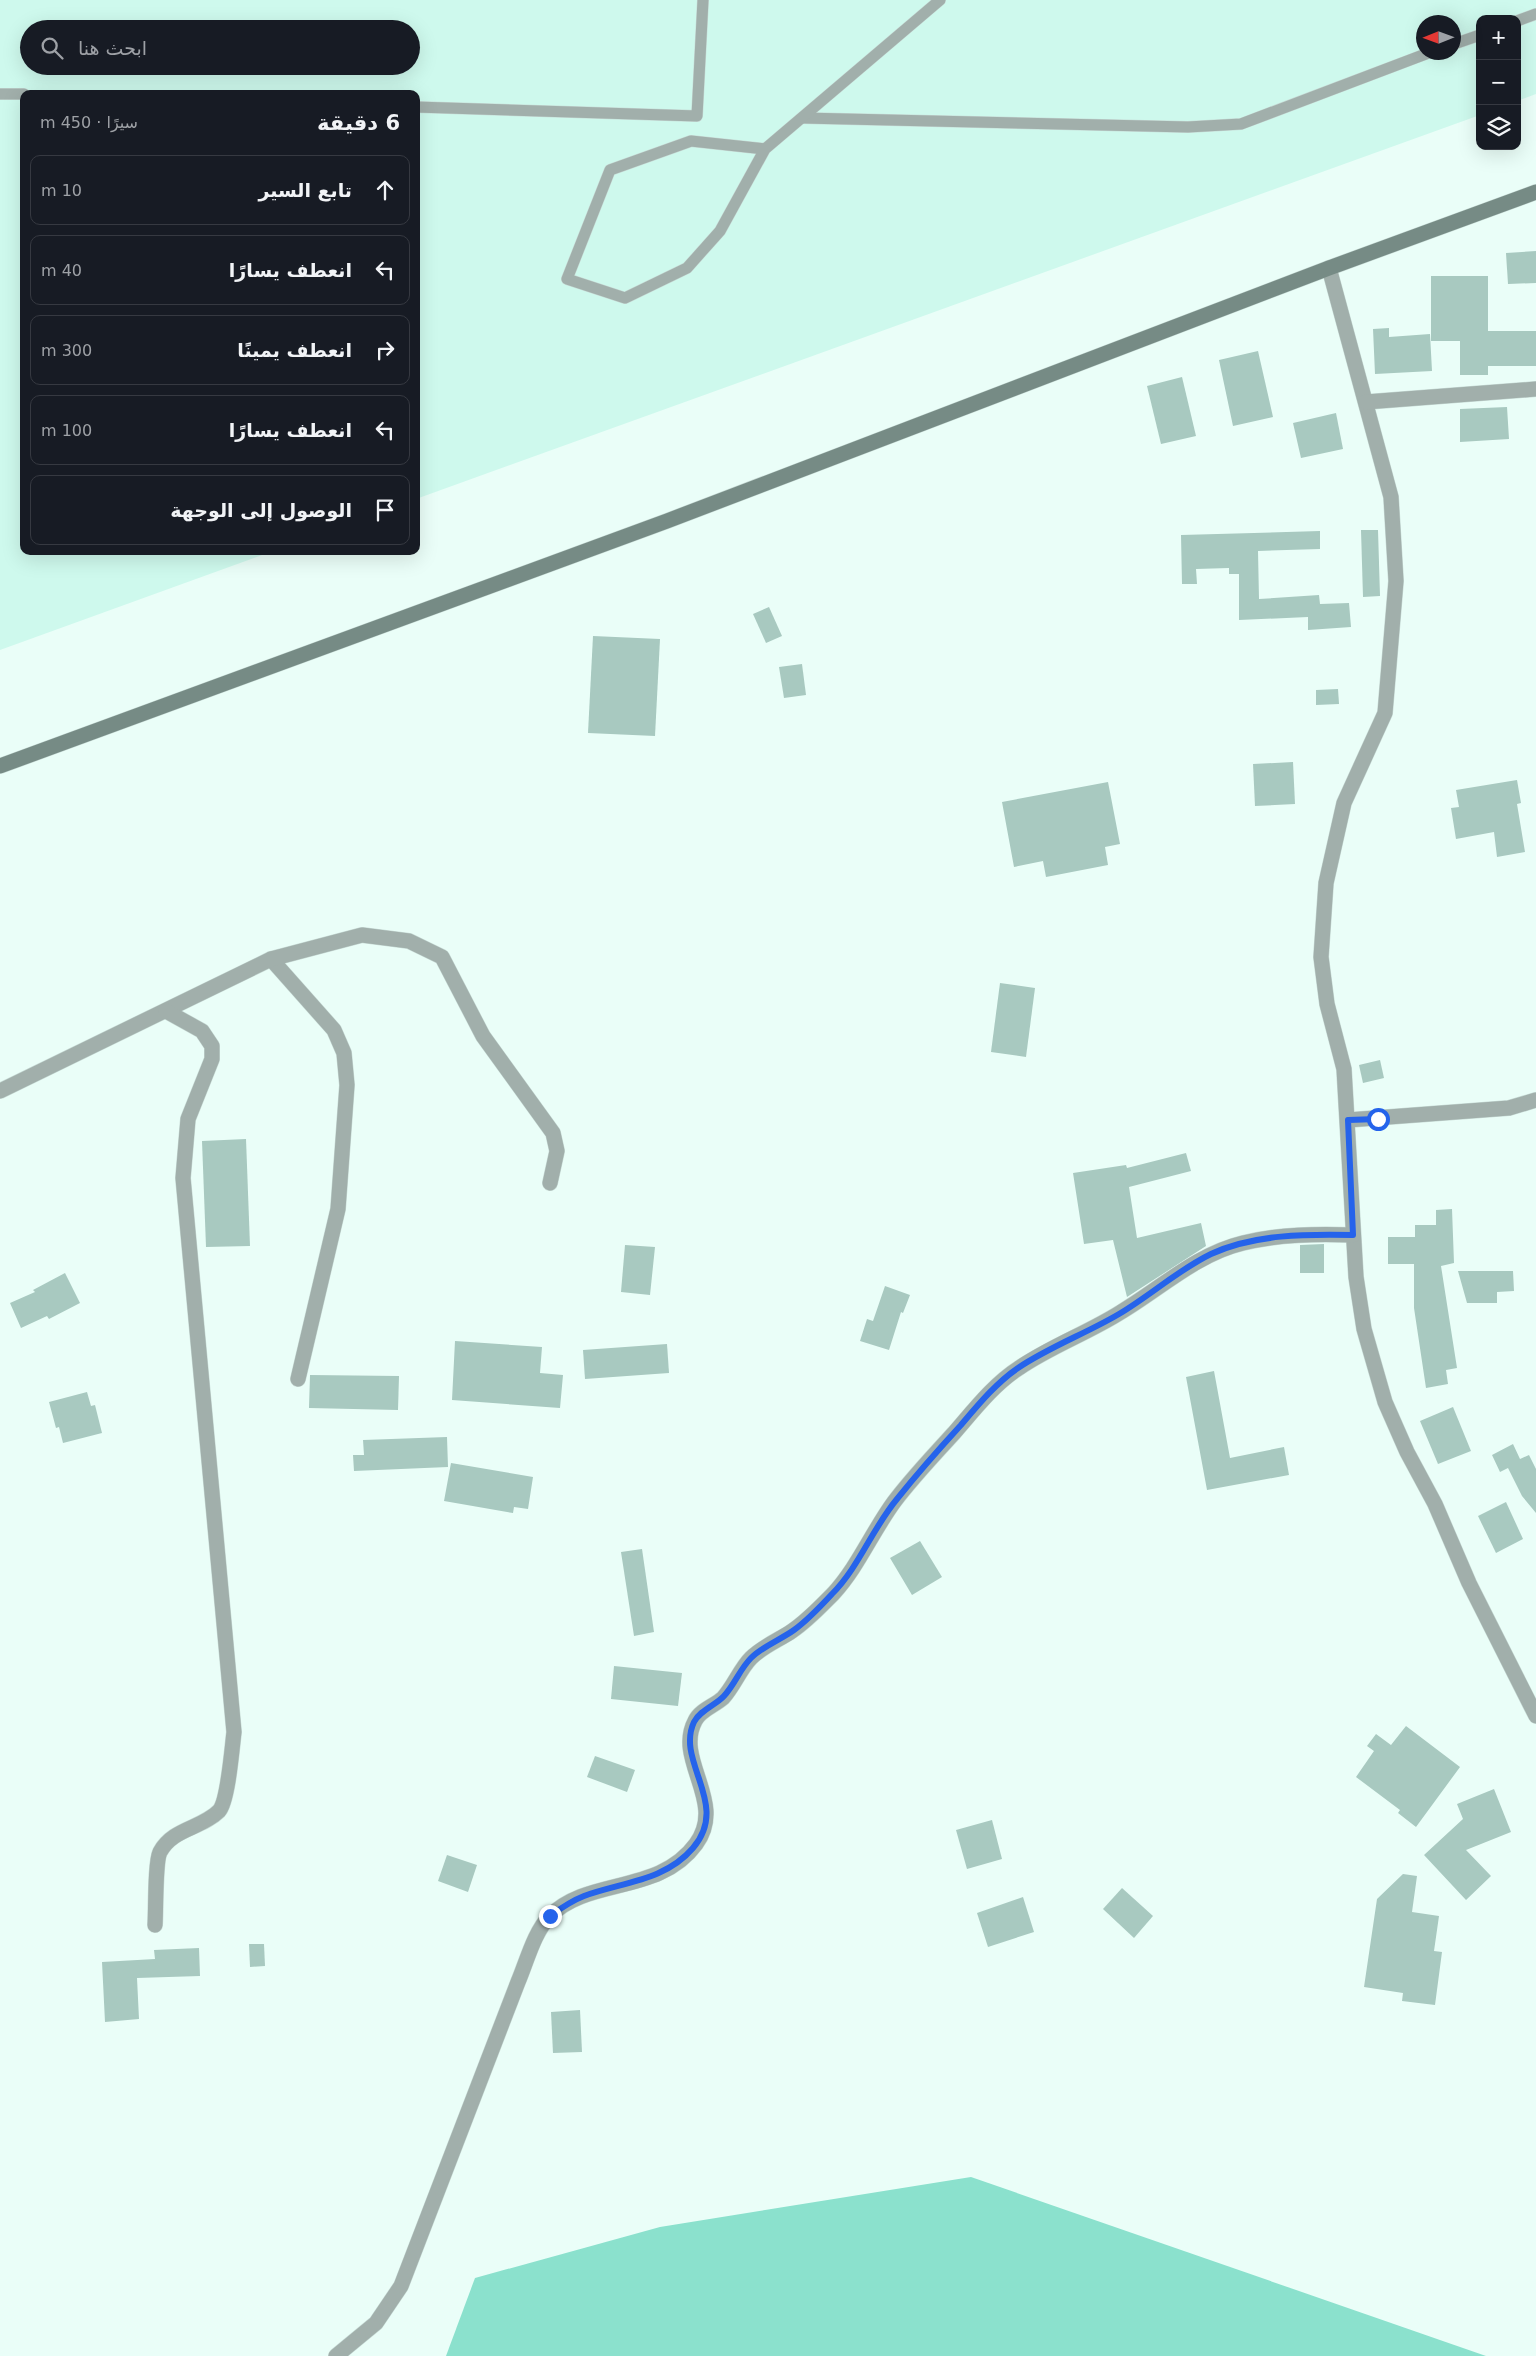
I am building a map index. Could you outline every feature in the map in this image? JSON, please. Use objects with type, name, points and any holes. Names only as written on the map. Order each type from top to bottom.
[{"type":"main road","points":[[0,766],[667,521],[1329,268],[1536,192]]},
{"type":"street","points":[[1329,268],[1392,497],[1396,581],[1385,713],[1344,803],[1326,883],[1321,957],[1327,1004],[1344,1068],[1356,1278],[1364,1329],[1385,1402],[1407,1452],[1436,1504],[1469,1583],[1536,1716]]},
{"type":"street","points":[[1366,402],[1536,389]]},
{"type":"street","points":[[0,1091],[271,959],[362,935],[409,941],[442,957],[483,1036],[553,1132],[558,1151],[550,1183]]},
{"type":"street","points":[[271,959],[334,1030],[344,1053],[347,1085],[338,1209],[298,1379]]},
{"type":"street","points":[[155,1925],[159,1854],[173,1836],[201,1823],[220,1810],[227,1786],[234,1732],[183,1178],[188,1119],[212,1059],[212,1046],[202,1031],[166,1011]]},
{"type":"street","points":[[1348,1120],[1509,1108],[1536,1100]]},
{"type":"street","points":[[336,2356],[376,2323],[401,2286],[509,2005],[539,1933],[550,1916],[566,1904],[585,1896],[649,1878],[674,1866],[694,1848],[706,1827],[707,1813],[705,1797],[690,1744],[694,1722],[700,1714],[723,1698],[750,1658],[794,1630],[834,1592],[848,1576],[894,1503],[976,1408],[1003,1380],[1018,1368],[1123,1312],[1152,1291],[1211,1254],[1243,1243],[1315,1234],[1353,1235]]},
{"type":"lane","points":[[420,107],[697,116],[703,0]]},
{"type":"lane","points":[[765,149],[691,141],[610,170],[567,279],[625,298],[687,268],[720,231],[765,149],[940,0]]},
{"type":"lane","points":[[1521,20],[1536,14]]},
{"type":"lane","points":[[1461,42],[1476,36]]},
{"type":"lane","points":[[803,118],[1188,127],[1241,124],[1416,58]]},
{"type":"lane","points":[[0,94],[20,94]]},
{"type":"shaded area","points":[[0,0],[1536,0],[1536,94],[1521,100],[1521,15],[1476,15],[1476,116],[420,498],[420,90],[20,90],[20,555],[262,555],[0,650]]},
{"type":"green space","points":[[971,2177],[1486,2356],[446,2356],[475,2278],[660,2227]]},
{"type":"building","points":[[1536,251],[1536,283],[1508,284],[1506,253]]},
{"type":"building","points":[[1431,276],[1488,276],[1488,331],[1536,331],[1536,366],[1488,366],[1488,375],[1460,375],[1460,341],[1431,341]]},
{"type":"building","points":[[1389,328],[1389,337],[1430,334],[1432,371],[1375,374],[1373,329]]},
{"type":"building","points":[[1258,351],[1273,417],[1233,426],[1219,360]]},
{"type":"building","points":[[1182,377],[1196,436],[1161,444],[1147,386]]},
{"type":"building","points":[[1507,407],[1509,439],[1460,442],[1460,409]]},
{"type":"building","points":[[1336,413],[1343,449],[1301,458],[1293,423]]},
{"type":"building","points":[[1361,530],[1378,530],[1380,596],[1363,597]]},
{"type":"building","points":[[1320,531],[1320,549],[1258,551],[1259,599],[1319,595],[1320,604],[1349,603],[1351,627],[1308,630],[1308,617],[1239,620],[1239,574],[1229,574],[1229,568],[1196,569],[1197,584],[1182,584],[1181,535]]},
{"type":"building","points":[[769,607],[782,636],[766,643],[753,614]]},
{"type":"building","points":[[593,636],[660,639],[655,736],[588,733]]},
{"type":"building","points":[[802,664],[806,695],[784,698],[779,667]]},
{"type":"building","points":[[1338,689],[1339,704],[1316,705],[1316,690]]},
{"type":"building","points":[[1293,762],[1295,804],[1255,806],[1253,764]]},
{"type":"building","points":[[1517,780],[1521,803],[1517,804],[1525,852],[1497,857],[1494,832],[1456,839],[1451,808],[1459,807],[1456,790]]},
{"type":"building","points":[[1108,782],[1120,844],[1105,847],[1108,865],[1046,877],[1043,861],[1014,867],[1002,802]]},
{"type":"building","points":[[1000,983],[1035,988],[1026,1057],[991,1052]]},
{"type":"building","points":[[1380,1060],[1384,1078],[1363,1083],[1359,1065]]},
{"type":"building","points":[[246,1139],[250,1246],[206,1247],[202,1141]]},
{"type":"building","points":[[1186,1153],[1191,1171],[1129,1187],[1137,1238],[1201,1223],[1206,1246],[1127,1297],[1113,1240],[1084,1244],[1073,1173],[1126,1165],[1127,1168]]},
{"type":"building","points":[[1452,1209],[1454,1263],[1441,1266],[1457,1368],[1446,1370],[1448,1384],[1426,1388],[1414,1308],[1414,1264],[1388,1264],[1388,1237],[1415,1237],[1415,1225],[1436,1225],[1436,1210]]},
{"type":"building","points":[[1324,1244],[1324,1273],[1300,1273],[1300,1245]]},
{"type":"building","points":[[625,1245],[655,1247],[650,1295],[621,1292]]},
{"type":"building","points":[[1458,1271],[1513,1271],[1514,1291],[1497,1292],[1497,1303],[1467,1303]]},
{"type":"building","points":[[65,1273],[80,1303],[49,1319],[47,1316],[21,1328],[10,1303],[35,1292],[33,1290]]},
{"type":"building","points":[[885,1286],[910,1295],[903,1313],[901,1312],[889,1350],[860,1341],[867,1319],[873,1321]]},
{"type":"building","points":[[455,1341],[542,1347],[540,1373],[563,1375],[560,1408],[452,1400]]},
{"type":"building","points":[[667,1344],[669,1373],[585,1379],[583,1350]]},
{"type":"building","points":[[1214,1371],[1230,1458],[1284,1447],[1289,1475],[1207,1490],[1186,1377]]},
{"type":"building","points":[[310,1375],[399,1376],[398,1410],[309,1408]]},
{"type":"building","points":[[87,1392],[91,1406],[95,1405],[102,1433],[63,1443],[59,1427],[56,1428],[49,1402]]},
{"type":"building","points":[[1453,1407],[1471,1451],[1438,1464],[1420,1421]]},
{"type":"building","points":[[447,1437],[448,1467],[354,1471],[353,1455],[364,1455],[363,1440]]},
{"type":"building","points":[[1513,1444],[1520,1459],[1529,1455],[1536,1469],[1536,1513],[1522,1496],[1508,1468],[1500,1472],[1492,1455]]},
{"type":"building","points":[[451,1463],[533,1477],[528,1509],[514,1507],[513,1513],[444,1501]]},
{"type":"building","points":[[1506,1502],[1523,1539],[1496,1553],[1478,1516]]},
{"type":"building","points":[[920,1541],[942,1577],[912,1595],[890,1558]]},
{"type":"building","points":[[642,1549],[654,1632],[634,1636],[621,1552]]},
{"type":"building","points":[[614,1666],[682,1673],[678,1706],[611,1699]]},
{"type":"building","points":[[1406,1726],[1460,1767],[1416,1827],[1398,1813],[1400,1810],[1356,1777],[1374,1751],[1367,1746],[1376,1734],[1391,1745]]},
{"type":"building","points":[[595,1756],[635,1770],[627,1792],[587,1777]]},
{"type":"building","points":[[1494,1789],[1511,1832],[1466,1850],[1491,1876],[1466,1900],[1424,1855],[1463,1819],[1457,1804]]},
{"type":"building","points":[[992,1820],[1002,1859],[967,1869],[956,1830]]},
{"type":"building","points":[[447,1855],[477,1865],[468,1892],[438,1881]]},
{"type":"building","points":[[1403,1874],[1417,1876],[1412,1912],[1439,1916],[1434,1951],[1442,1952],[1435,2005],[1402,2001],[1403,1993],[1364,1987],[1377,1899]]},
{"type":"building","points":[[1122,1888],[1153,1916],[1134,1938],[1103,1909]]},
{"type":"building","points":[[1023,1897],[1034,1932],[988,1947],[977,1913]]},
{"type":"building","points":[[249,1944],[264,1944],[265,1966],[250,1967]]},
{"type":"building","points":[[199,1948],[200,1976],[137,1978],[139,2019],[105,2022],[102,1962],[155,1959],[154,1950]]},
{"type":"building","points":[[580,2010],[582,2052],[553,2053],[551,2012]]},
{"type":"route","points":[[550,1916],[566,1904],[585,1896],[649,1878],[674,1866],[694,1848],[706,1827],[707,1813],[705,1797],[690,1744],[694,1722],[700,1714],[723,1698],[750,1658],[794,1630],[834,1592],[848,1576],[894,1503],[924,1466],[1003,1380],[1018,1368],[1049,1350],[1078,1337],[1123,1312],[1152,1291],[1211,1254],[1243,1243],[1276,1238],[1315,1234],[1353,1235],[1348,1120],[1378,1119]]}]
